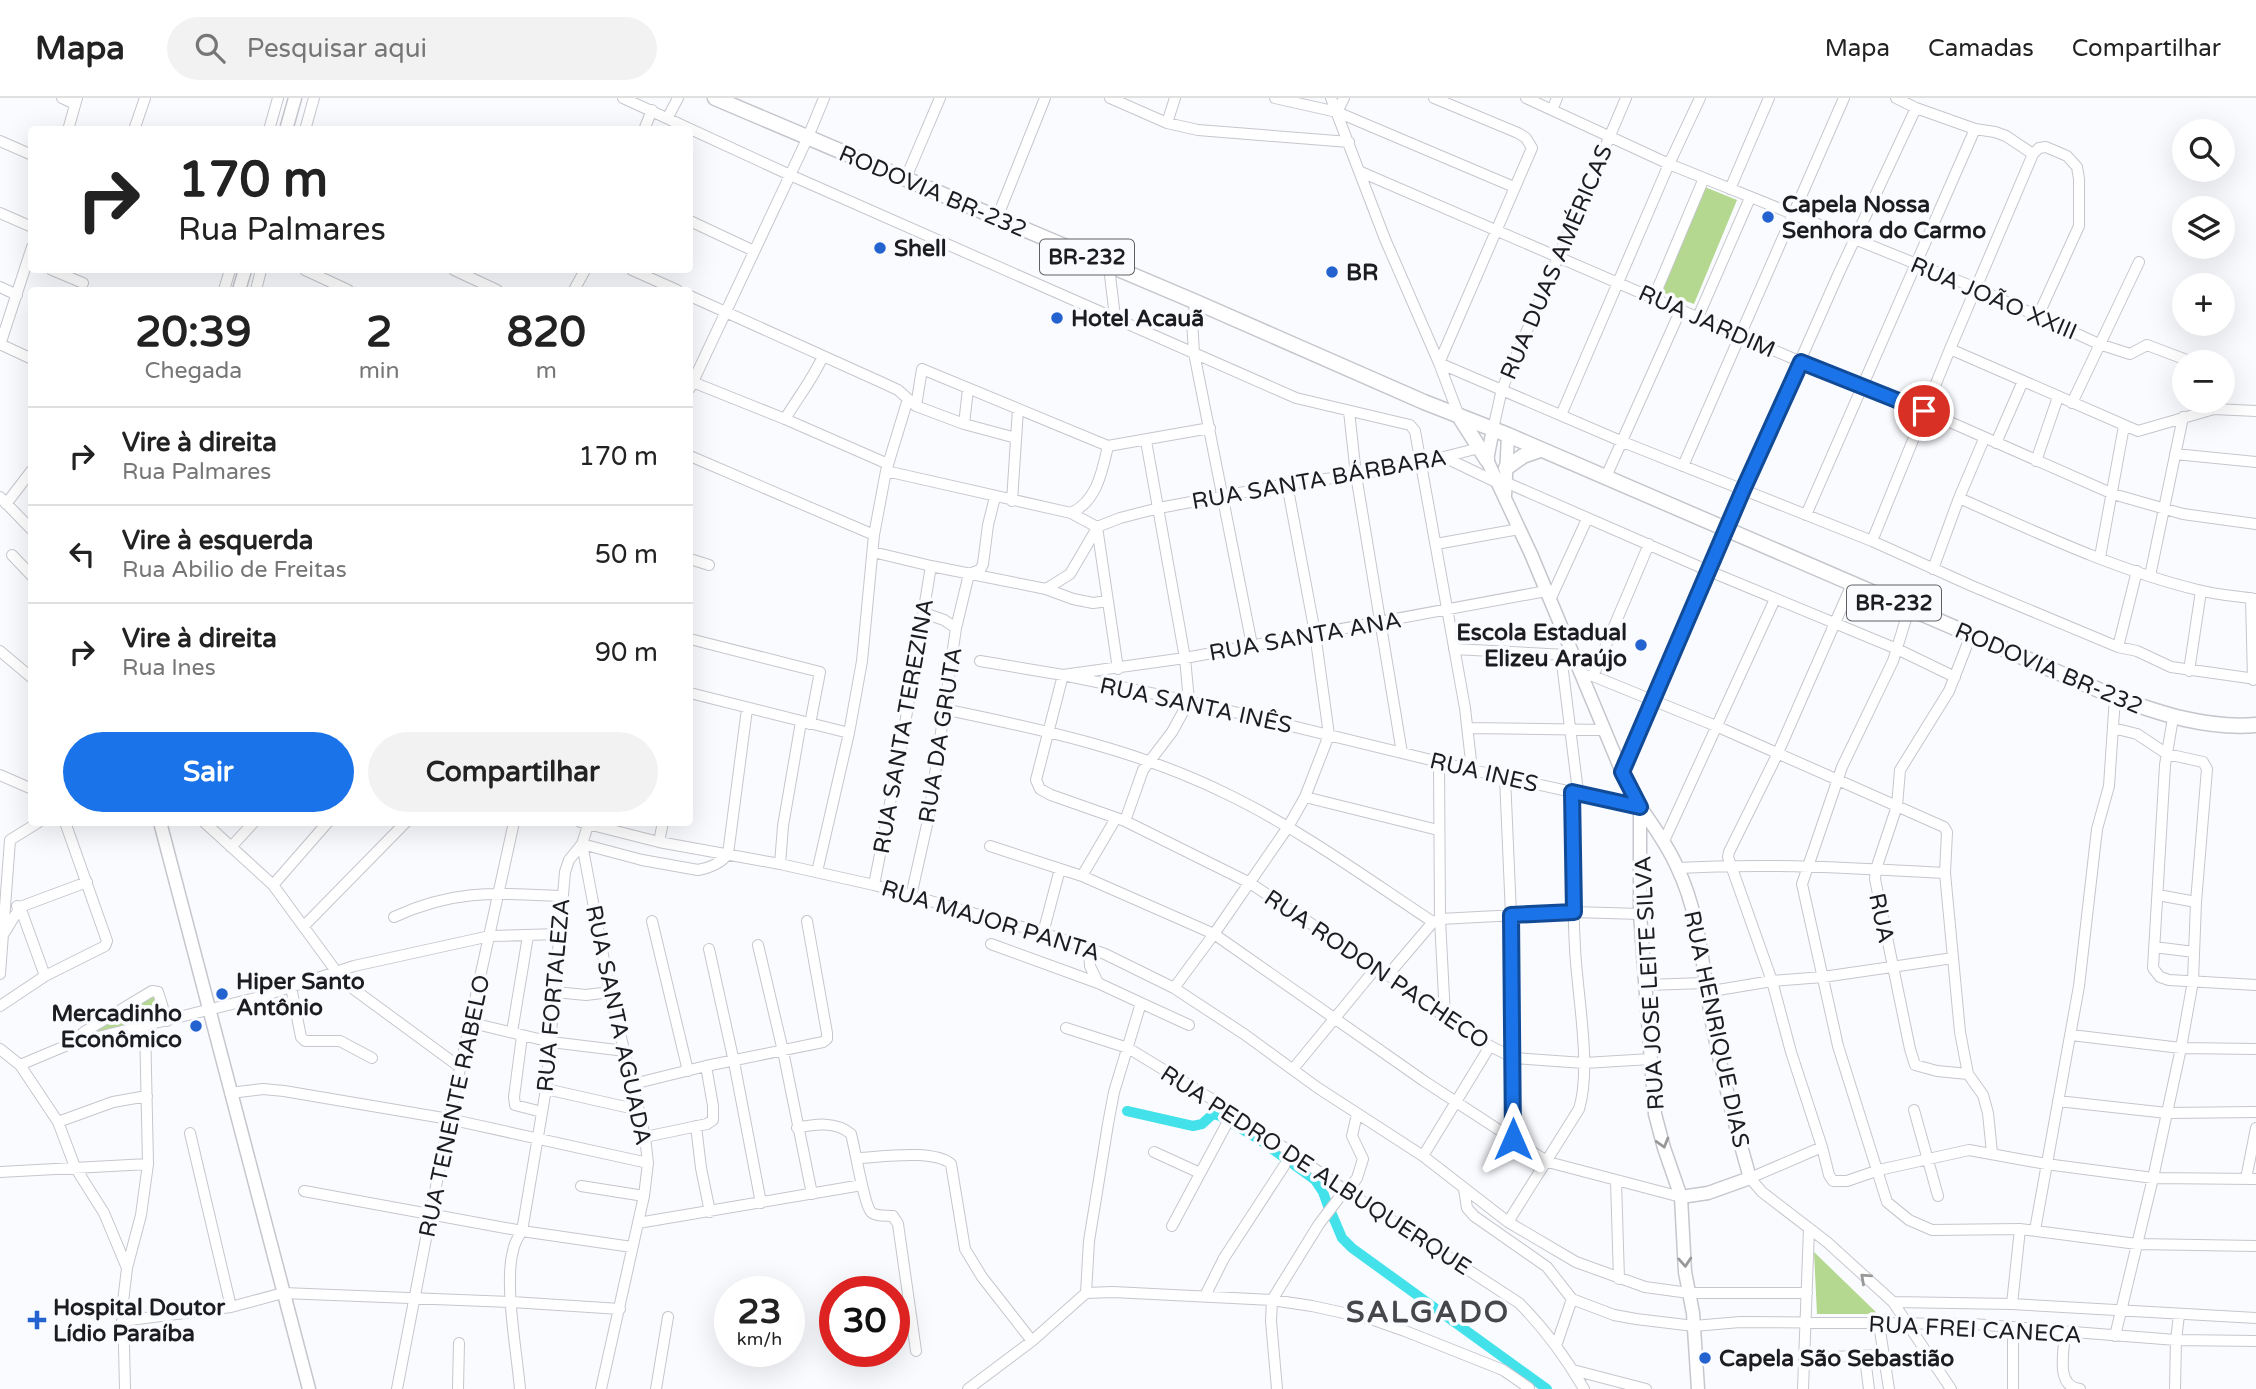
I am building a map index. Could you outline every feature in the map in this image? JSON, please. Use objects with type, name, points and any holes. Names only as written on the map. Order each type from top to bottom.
[{"type":"highway","name":"RODOVIA BR-232","points":[[715,98],[1459,416]]},
{"type":"highway","name":"BR-232","points":[[1459,416],[1540,450]]},
{"type":"highway","points":[[1459,416],[1483,454]]},
{"type":"highway","name":"RODOVIA BR-232","points":[[1540,450],[2115,697],[2173,718],[2206,723],[2256,725]]},
{"type":"highway","points":[[1502,477],[1523,456],[1540,450]]},
{"type":"main road","points":[[287,126],[295,98]]},
{"type":"main road","points":[[1483,454],[1493,429]]},
{"type":"main road","name":"RUA JOSE LEITE SILVA","points":[[1508,435],[1502,477],[1505,496],[1548,595],[1566,655],[1587,675],[1604,730],[1640,807],[1640,914],[1655,1114],[1681,1197],[1685,1272],[1694,1326],[1698,1389]]},
{"type":"main road","name":"RUA JOSE LEITE SILVA","points":[[1483,454],[1502,477]]},
{"type":"main road","name":"RUA HENRIQUE DIAS","points":[[1640,807],[1664,841],[1678,868],[1692,910],[1725,1088],[1750,1178]]},
{"type":"main road","points":[[161,826],[309,1389]]},
{"type":"main road","points":[[1681,1197],[1708,1194],[1750,1178]]},
{"type":"street","points":[[62,98],[76,101],[69,126]]},
{"type":"street","points":[[135,126],[145,98]]},
{"type":"street","points":[[270,126],[278,98]]},
{"type":"street","points":[[306,126],[314,98]]},
{"type":"street","points":[[623,98],[687,126]]},
{"type":"street","points":[[668,117],[678,98]]},
{"type":"street","points":[[693,378],[808,137],[822,98]]},
{"type":"street","points":[[905,180],[940,98]]},
{"type":"street","points":[[997,218],[1045,98]]},
{"type":"street","points":[[1110,98],[1167,123],[1214,133],[1349,142]]},
{"type":"street","points":[[1167,123],[1175,98]]},
{"type":"street","points":[[1275,98],[1337,113],[1514,187]]},
{"type":"street","points":[[1331,98],[1395,263],[1459,416]]},
{"type":"street","points":[[1337,113],[1344,98]]},
{"type":"street","points":[[1434,98],[1526,138],[1532,148],[1438,363]]},
{"type":"street","name":"RUA JOÃO XXIII","points":[[1526,98],[1669,164],[1976,288],[2099,344],[2130,354],[2147,345],[2172,354]]},
{"type":"street","points":[[1552,110],[1557,98]]},
{"type":"street","name":"RUA DUAS AMÉRICAS","points":[[1493,429],[1502,389],[1626,98]]},
{"type":"street","points":[[1561,415],[1700,98]]},
{"type":"street","points":[[1730,189],[1769,98]]},
{"type":"street","points":[[1684,466],[1792,212],[1844,98]]},
{"type":"street","points":[[1896,98],[1975,130],[2006,136],[2033,155]]},
{"type":"street","points":[[1622,772],[1743,490],[1916,108]]},
{"type":"street","points":[[646,126],[652,110]]},
{"type":"street","points":[[693,129],[790,175],[1296,398],[1410,425],[1415,431],[1448,610],[1468,728],[1472,770]]},
{"type":"street","points":[[1806,515],[1975,130]]},
{"type":"street","points":[[0,141],[28,153]]},
{"type":"street","points":[[1872,541],[2033,155],[2039,148],[2046,147],[2074,162],[2079,179],[2079,226],[2038,316]]},
{"type":"street","name":"RUA JARDIM","points":[[1361,172],[2113,494],[2183,514],[2256,524]]},
{"type":"street","points":[[1654,297],[1704,178]]},
{"type":"street","points":[[1698,317],[1750,198]]},
{"type":"street","points":[[0,213],[28,225]]},
{"type":"street","points":[[693,222],[754,251]]},
{"type":"street","points":[[2072,403],[2139,262]]},
{"type":"street","points":[[28,265],[1,345],[28,357]]},
{"type":"street","points":[[1110,267],[1115,317]]},
{"type":"street","points":[[59,273],[83,283]]},
{"type":"street","points":[[311,273],[342,287]]},
{"type":"street","points":[[459,273],[480,287]]},
{"type":"street","points":[[639,273],[670,287]]},
{"type":"street","points":[[0,287],[17,295]]},
{"type":"street","points":[[693,297],[898,390],[912,403],[964,424],[1016,438]]},
{"type":"street","points":[[1196,302],[1192,320],[1194,353],[1252,645]]},
{"type":"street","points":[[1605,479],[1681,309]]},
{"type":"street","points":[[1950,349],[2123,426],[2143,430],[2195,413]]},
{"type":"street","points":[[785,419],[813,379],[823,356]]},
{"type":"street","points":[[1438,363],[1623,442],[1872,541],[2118,647],[2137,651],[2171,667],[2254,680],[2254,599],[2201,591],[2150,576],[1959,498]]},
{"type":"street","points":[[817,872],[849,733],[862,661],[874,536],[887,467],[922,369],[1108,446],[1210,428]]},
{"type":"street","points":[[1996,443],[2023,382]]},
{"type":"street","points":[[693,385],[785,419],[887,467],[995,497],[1071,513],[1097,527]]},
{"type":"street","points":[[964,424],[968,389]]},
{"type":"street","points":[[2036,461],[2058,397]]},
{"type":"street","points":[[2235,408],[2256,411]]},
{"type":"street","points":[[1012,501],[1018,409]]},
{"type":"street","points":[[1349,411],[1356,475],[1402,753]]},
{"type":"street","points":[[2150,576],[2183,417]]},
{"type":"street","points":[[2100,557],[2123,426]]},
{"type":"street","points":[[1933,569],[1984,439]]},
{"type":"street","points":[[1082,876],[1120,819],[1148,761],[1172,732],[1188,701],[1185,658],[1146,441]]},
{"type":"street","points":[[1071,513],[1085,506],[1091,496],[1099,481],[1108,446]]},
{"type":"street","name":"RUA SANTA BÁRBARA","points":[[1097,527],[1120,517],[1158,508],[1287,484],[1356,475],[1444,457],[1483,454]]},
{"type":"street","points":[[2175,454],[2256,462]]},
{"type":"street","points":[[693,457],[874,536]]},
{"type":"street","points":[[1444,457],[1502,477],[1587,519],[1897,649],[1955,677]]},
{"type":"street","points":[[28,474],[3,501],[28,526]]},
{"type":"street","points":[[1174,988],[1288,827],[1305,797],[1329,735],[1315,633],[1287,484]]},
{"type":"street","name":"RUA DA GRUTA","points":[[911,896],[929,816],[956,628],[969,574],[980,570],[983,564],[995,497]]},
{"type":"street","points":[[1548,595],[1587,519]]},
{"type":"street","points":[[1046,589],[1073,570],[1097,527]]},
{"type":"street","points":[[1097,527],[1118,669]]},
{"type":"street","points":[[1436,544],[1519,529]]},
{"type":"street","points":[[1649,544],[1587,675],[1716,726],[1944,827],[1947,832],[1945,873],[1960,1032],[1968,1073],[1983,1095],[1988,1113],[1992,1153]]},
{"type":"street","points":[[873,552],[1046,589],[1073,599],[1093,603],[1108,601]]},
{"type":"street","points":[[12,555],[28,572]]},
{"type":"street","points":[[693,560],[709,565]]},
{"type":"street","name":"RUA SANTA TEREZINA","points":[[874,885],[902,742],[931,566]]},
{"type":"street","points":[[2118,647],[2137,571]]},
{"type":"street","points":[[1852,584],[1777,755],[1729,852],[1730,864],[1772,981],[1791,1052],[1833,1181],[1847,1181],[1879,1170],[1969,1150],[2046,1164],[2153,1178],[2251,1179],[2256,1128]]},
{"type":"street","points":[[2189,671],[2201,591]]},
{"type":"street","name":"RUA SANTA ANA","points":[[1063,675],[1185,658],[1315,633],[1548,595]]},
{"type":"street","points":[[1664,841],[1775,599]]},
{"type":"street","points":[[1909,610],[1897,649],[1850,748],[1802,884],[1802,894],[1838,1046],[1887,1202],[1909,1220],[1931,1230],[2020,1229],[2137,1244],[2256,1246]]},
{"type":"street","points":[[924,613],[944,620],[956,628]]},
{"type":"street","points":[[1876,869],[1897,806],[1900,770],[1930,724],[1955,677],[1971,635]]},
{"type":"street","points":[[693,640],[820,671],[805,723],[783,826],[779,864]]},
{"type":"street","points":[[1454,649],[1566,655],[1575,792],[1574,912],[1584,1063],[1583,1095],[1579,1109],[1508,1222]]},
{"type":"street","points":[[0,651],[28,675]]},
{"type":"street","name":"RUA SANTA INÊS","points":[[980,661],[1188,701],[1329,735]]},
{"type":"street","points":[[1048,730],[1063,675]]},
{"type":"street","points":[[693,694],[849,733]]},
{"type":"street","points":[[2035,1230],[2071,1035],[2097,829],[2109,786],[2115,697]]},
{"type":"street","points":[[585,826],[582,844],[642,860],[698,870],[707,869],[728,854],[747,709]]},
{"type":"street","points":[[943,709],[1048,730],[1148,761],[1228,794],[1288,827],[1436,920],[1574,912],[1640,914]]},
{"type":"street","points":[[2173,718],[2166,754],[2153,968],[2169,980],[2256,985]]},
{"type":"street","points":[[1468,728],[1604,730]]},
{"type":"street","points":[[2113,728],[2137,734],[2166,754],[2203,762],[2207,769],[2196,902],[2193,981],[2153,1178],[2115,1336]]},
{"type":"street","name":"RUA RODON PACHECO","points":[[1048,730],[1035,780],[1040,789],[1120,819],[1250,883],[1490,1046],[1514,1058],[1584,1063],[1651,1059]]},
{"type":"street","name":"RUA INES","points":[[1329,735],[1640,807]]},
{"type":"street","points":[[1438,762],[1436,920],[1445,1017]]},
{"type":"street","points":[[0,775],[28,787]]},
{"type":"street","points":[[1505,777],[1511,915],[1513,1139]]},
{"type":"street","points":[[1305,797],[1438,830]]},
{"type":"street","points":[[0,974],[5,903],[5,838],[30,826]]},
{"type":"street","points":[[0,1006],[45,976],[105,946],[107,941],[66,826]]},
{"type":"street","points":[[207,826],[273,885],[335,973],[350,988],[461,1068]]},
{"type":"street","points":[[230,847],[250,826]]},
{"type":"street","points":[[273,885],[325,826]]},
{"type":"street","points":[[304,926],[402,826]]},
{"type":"street","name":"RUA TENENTE RABELO","points":[[397,1389],[449,1119],[513,826]]},
{"type":"street","name":"RUA MAJOR PANTA","points":[[598,826],[659,842],[874,885],[1043,933],[1089,949],[1141,970],[1174,988],[1423,1156],[1508,1222],[1576,1262],[1645,1287],[1689,1293],[1807,1293]]},
{"type":"street","points":[[659,842],[662,826]]},
{"type":"street","name":"RUA FORTALEZA","points":[[520,1389],[511,1261],[513,1248],[522,1231],[546,1089],[563,881],[569,860],[582,844]]},
{"type":"street","name":"RUA SANTA AGUADA","points":[[582,844],[610,992],[639,1110],[648,1163],[644,1196],[601,1389]]},
{"type":"street","points":[[990,846],[1082,876],[1214,934],[1456,1102],[1548,1161],[1681,1197]]},
{"type":"street","points":[[1678,868],[1730,864],[1807,865],[1945,873]]},
{"type":"street","points":[[1043,933],[1060,869]]},
{"type":"street","name":"RUA","points":[[1876,869],[1875,886],[1909,1049],[1918,1067],[1968,1073]]},
{"type":"street","points":[[5,903],[20,906],[87,882]]},
{"type":"street","points":[[394,917],[442,899],[498,893],[561,896]]},
{"type":"street","points":[[2158,895],[2196,902]]},
{"type":"street","points":[[2,936],[20,906]]},
{"type":"street","points":[[20,906],[45,976]]},
{"type":"street","points":[[1388,975],[1436,920]]},
{"type":"street","points":[[652,921],[688,1071]]},
{"type":"street","points":[[633,1084],[827,1039],[807,921]]},
{"type":"street","points":[[0,1055],[20,1065],[70,1044],[211,1010],[354,966],[490,936],[560,934]]},
{"type":"street","points":[[528,936],[517,1034],[514,1105],[542,1112]]},
{"type":"street","points":[[991,944],[1098,983],[1189,1025]]},
{"type":"street","points":[[758,945],[812,1194]]},
{"type":"street","points":[[2154,947],[2193,952]]},
{"type":"street","points":[[709,949],[761,1203]]},
{"type":"street","points":[[1089,949],[1090,966],[1098,983]]},
{"type":"street","points":[[1646,985],[1705,988],[1823,977],[1953,958]]},
{"type":"street","points":[[1293,1069],[1376,968]]},
{"type":"street","points":[[291,987],[301,1037],[305,1041],[340,1041],[372,1058]]},
{"type":"street","points":[[70,1044],[84,1032],[152,991],[158,992],[167,1021]]},
{"type":"street","points":[[555,992],[586,995],[610,992]]},
{"type":"street","points":[[1086,1293],[1089,1241],[1114,1092],[1141,1003]]},
{"type":"street","points":[[472,1023],[551,1042],[625,1051]]},
{"type":"street","points":[[125,1389],[122,1321],[127,1268],[141,1215],[148,1164],[145,1025]]},
{"type":"street","name":"RUA PEDRO DE ALBUQUERQUE","points":[[1066,1028],[1128,1048],[1230,1118],[1518,1303],[1556,1346],[1584,1389]]},
{"type":"street","points":[[2071,1035],[2181,1048],[2256,1049]]},
{"type":"street","points":[[1423,1156],[1490,1046]]},
{"type":"street","points":[[0,1049],[20,1065],[58,1122],[75,1167],[104,1213],[127,1268]]},
{"type":"street","points":[[645,1137],[702,1125],[713,1120],[706,1066]]},
{"type":"street","points":[[230,1093],[263,1089],[284,1091],[449,1119],[648,1163]]},
{"type":"street","points":[[546,1089],[639,1110]]},
{"type":"street","points":[[58,1122],[113,1102],[147,1096]]},
{"type":"street","points":[[2058,1101],[2167,1113],[2256,1112]]},
{"type":"street","points":[[1914,1110],[1938,1196]]},
{"type":"street","points":[[1277,1389],[1271,1321],[1272,1300],[1319,1224],[1357,1178],[1363,1159],[1352,1136],[1357,1114]]},
{"type":"street","points":[[1172,1226],[1230,1118]]},
{"type":"street","points":[[702,1125],[701,1168],[710,1212]]},
{"type":"street","points":[[797,1128],[839,1126],[851,1134],[871,1212],[874,1215],[893,1216],[898,1224],[916,1351]]},
{"type":"street","points":[[190,1133],[231,1307]]},
{"type":"street","points":[[1750,1178],[1822,1147]]},
{"type":"street","points":[[1154,1153],[1200,1174]]},
{"type":"street","points":[[858,1158],[927,1156],[941,1158],[951,1164],[965,1249],[982,1277],[1032,1340]]},
{"type":"street","points":[[0,1172],[148,1164]]},
{"type":"street","points":[[1205,1296],[1224,1258],[1284,1166]]},
{"type":"street","name":"RUA HENRIQUE DIAS","points":[[1750,1178],[1762,1192],[1827,1242],[1894,1302],[1951,1389]]},
{"type":"street","points":[[1616,1181],[1619,1279]]},
{"type":"street","points":[[638,1223],[862,1185]]},
{"type":"street","points":[[580,1186],[644,1196]]},
{"type":"street","name":"RUA MAJOR PANTA","points":[[1464,1189],[1467,1208],[1474,1216],[1547,1267],[1572,1299]]},
{"type":"street","points":[[304,1191],[522,1231],[632,1247]]},
{"type":"street","points":[[1803,1389],[1809,1229]]},
{"type":"street","points":[[2012,1304],[2020,1229]]},
{"type":"street","points":[[122,1321],[231,1307],[283,1293],[620,1309]]},
{"type":"street","points":[[968,1389],[1032,1340],[1086,1293],[1205,1296],[1272,1300],[1312,1306],[1371,1319],[1405,1331],[1503,1370],[1528,1389]]},
{"type":"street","points":[[1556,1346],[1572,1299],[1614,1315],[1694,1326]]},
{"type":"street","name":"RUA FREI CANECA","points":[[1894,1302],[2012,1304],[2256,1318]]},
{"type":"street","points":[[2175,1389],[2179,1315]]},
{"type":"street","points":[[656,1389],[668,1317]]},
{"type":"street","name":"RUA FREI CANECA","points":[[1694,1326],[1807,1321],[1941,1324],[2176,1340],[2256,1341]]},
{"type":"street","points":[[1879,1324],[1889,1389]]},
{"type":"street","points":[[2013,1328],[2013,1389]]},
{"type":"street","points":[[2065,1332],[2066,1385],[2080,1389]]},
{"type":"street","points":[[458,1389],[459,1343]]},
{"type":"street","points":[[1805,1358],[1865,1358],[1882,1355]]},
{"type":"street","points":[[1865,1358],[1869,1389]]},
{"type":"street","points":[[1573,1370],[1646,1389]]},
{"type":"green space","points":[[1705,187],[1737,200],[1694,304],[1659,291]]},
{"type":"green space","points":[[152,991],[167,1021],[92,1039],[84,1032]]},
{"type":"green space","points":[[1814,1252],[1878,1314],[1817,1314]]},
{"type":"waterway","points":[[1127,1111],[1193,1126],[1202,1124],[1213,1114],[1220,1116],[1260,1140],[1315,1180],[1328,1206]]},
{"type":"waterway","points":[[1331,1212],[1342,1238],[1352,1248],[1547,1389]]},
{"type":"place","name":"Capela Nossa Senhora do Carmo","points":[[1768,217]]},
{"type":"place","name":"Shell","points":[[880,248]]},
{"type":"place","name":"BR","points":[[1332,272]]},
{"type":"place","name":"Hotel Acauã","points":[[1057,318]]},
{"type":"place","name":"Escola Estadual Elizeu Araújo","points":[[1641,645]]},
{"type":"place","name":"Hiper Santo Antônio","points":[[222,994]]},
{"type":"place","name":"Mercadinho Econômico","points":[[196,1026]]},
{"type":"place","name":"Hospital Doutor Lídio Paraíba","points":[[37,1320]]},
{"type":"place","name":"Capela São Sebastião","points":[[1705,1358]]},
{"type":"district","name":"SALGADO","points":[[1428,1312]]},
{"type":"route","points":[[1513,1139],[1511,915],[1574,912],[1572,792],[1640,807],[1622,772],[1801,362],[1924,411]]}]
